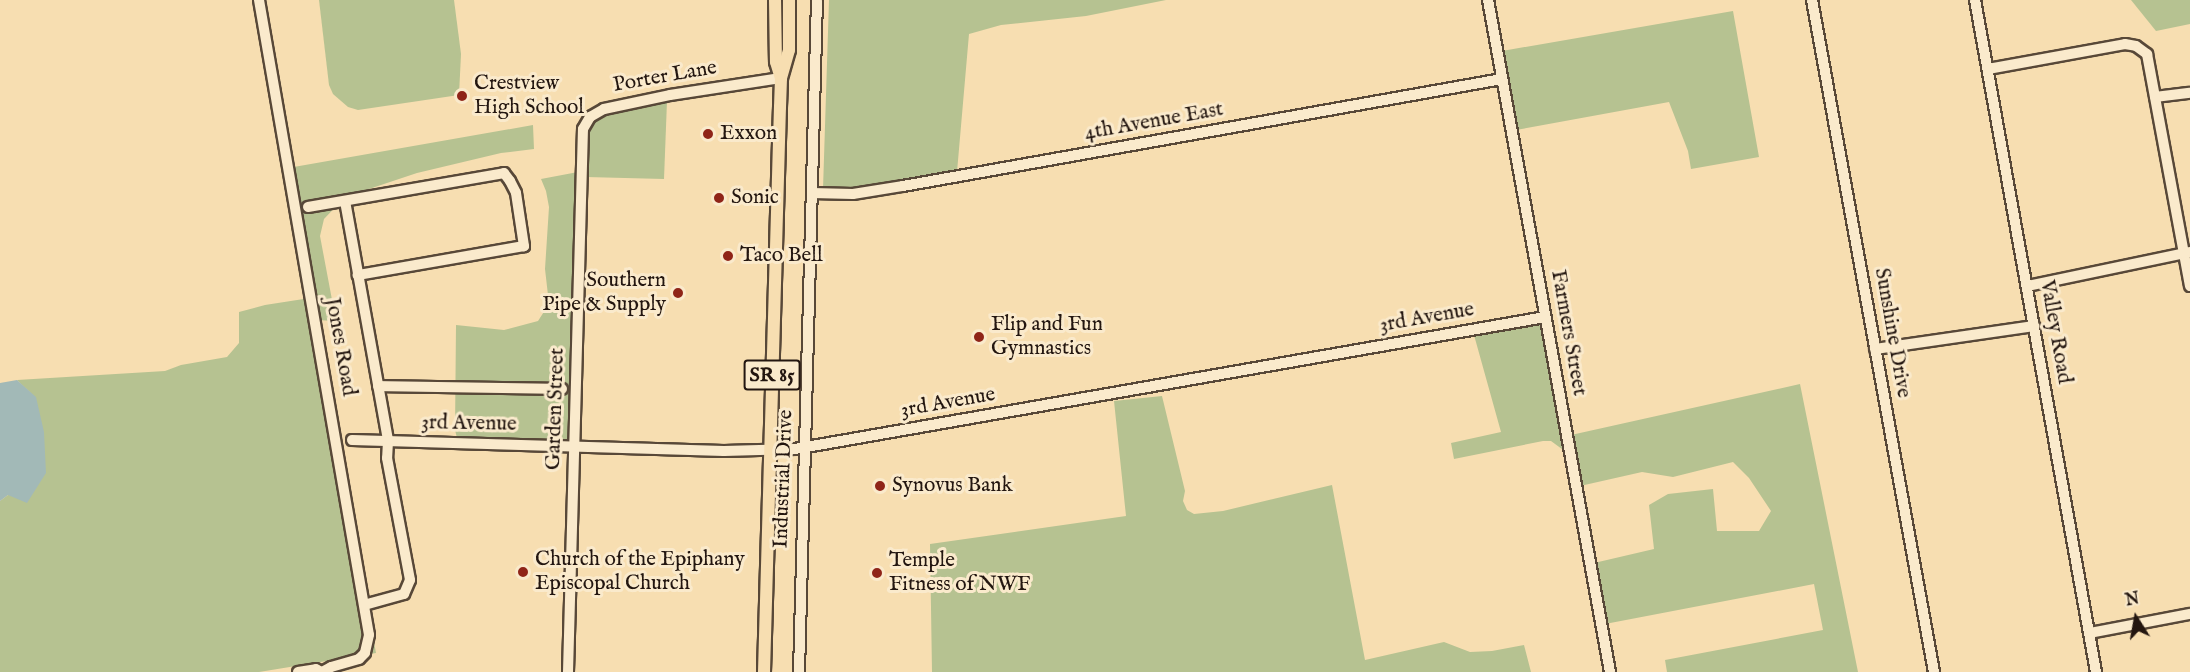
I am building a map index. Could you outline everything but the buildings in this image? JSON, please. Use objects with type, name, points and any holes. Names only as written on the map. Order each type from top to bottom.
[{"type":"main road","name":"SR 85","points":[[775,0],[776,62],[781,78]]},
{"type":"main road","name":"SR 85","points":[[764,672],[781,78],[789,50],[789,0]]},
{"type":"street","name":"Jones Road","points":[[259,0],[369,635],[365,652],[356,661],[331,667],[322,672],[316,669],[298,672]]},
{"type":"street","name":"Industrial Drive","points":[[799,672],[817,0]]},
{"type":"street","name":"Farmers Street","points":[[1488,0],[1610,672]]},
{"type":"street","name":"Sunshine Drive","points":[[1812,0],[1934,672]]},
{"type":"street","name":"Valley Road","points":[[1975,0],[2096,672]]},
{"type":"street","points":[[1988,69],[2132,45],[2147,54],[2187,253],[2190,286]]},
{"type":"street","name":"Porter Lane","points":[[583,147],[587,121],[604,109],[670,95],[781,78]]},
{"type":"street","name":"4th Avenue East","points":[[812,193],[853,194],[903,186],[1502,79]]},
{"type":"street","points":[[2155,97],[2190,93]]},
{"type":"street","name":"Garden Street","points":[[568,672],[583,147]]},
{"type":"street","points":[[308,207],[504,173],[516,193],[524,246],[358,276]]},
{"type":"street","points":[[345,201],[388,441],[387,458],[410,580],[404,594],[364,605]]},
{"type":"street","points":[[2027,286],[2187,253]]},
{"type":"street","name":"3rd Avenue","points":[[352,440],[770,450],[804,448],[1545,316]]},
{"type":"street","points":[[1875,349],[2034,326]]},
{"type":"street","points":[[378,386],[562,389]]},
{"type":"street","points":[[2090,633],[2190,614]]},
{"type":"green space","points":[[319,0],[454,0],[461,54],[459,95],[358,110],[348,107],[333,94],[329,85]]},
{"type":"green space","points":[[829,0],[1166,0],[1086,16],[1001,25],[969,34],[957,172],[852,189],[823,189]]},
{"type":"green space","points":[[2131,0],[2190,0],[2190,24],[2156,31]]},
{"type":"green space","points":[[1733,11],[1759,157],[1691,169],[1688,151],[1669,102],[1516,130],[1502,51]]},
{"type":"green space","points":[[667,101],[664,179],[586,177],[588,130],[593,121],[605,113]]},
{"type":"green space","points":[[533,125],[534,149],[501,153],[417,173],[345,197],[324,219],[320,236],[336,321],[315,320],[376,653],[259,672],[0,672],[0,501],[8,495],[36,398],[17,380],[165,371],[181,365],[227,357],[239,343],[239,312],[265,305],[310,298],[288,168]]},
{"type":"green space","points":[[578,172],[571,442],[457,438],[455,430],[456,325],[504,330],[538,321],[549,304],[545,269],[549,207],[541,179]]},
{"type":"green space","points":[[1542,322],[1566,452],[1551,441],[1543,441],[1454,459],[1451,443],[1501,432],[1474,335]]},
{"type":"green space","points":[[1800,384],[1858,672],[1667,672],[1665,660],[1823,630],[1814,584],[1605,624],[1594,563],[1654,549],[1649,505],[1668,494],[1713,489],[1717,531],[1759,531],[1771,511],[1749,478],[1733,462],[1673,477],[1642,472],[1580,486],[1571,435]]},
{"type":"green space","points":[[1162,396],[1185,491],[1183,501],[1187,510],[1194,514],[1223,511],[1332,485],[1365,660],[1444,642],[1470,652],[1492,651],[1524,645],[1531,672],[932,672],[930,544],[1126,516],[1114,401]]},
{"type":"water","points":[[17,380],[36,397],[44,432],[46,473],[27,503],[8,495],[0,501],[0,383]]},
{"type":"place","name":"Crestview High School","points":[[462,96]]},
{"type":"place","name":"Exxon","points":[[708,134]]},
{"type":"place","name":"Sonic","points":[[719,198]]},
{"type":"place","name":"Taco Bell","points":[[728,256]]},
{"type":"place","name":"Southern Pipe & Supply","points":[[678,293]]},
{"type":"place","name":"Flip and Fun Gymnastics","points":[[979,337]]},
{"type":"place","name":"Synovus Bank","points":[[880,486]]},
{"type":"place","name":"Church of the Epiphany Episcopal Church","points":[[523,572]]},
{"type":"place","name":"Temple Fitness of NWF","points":[[877,573]]}]
